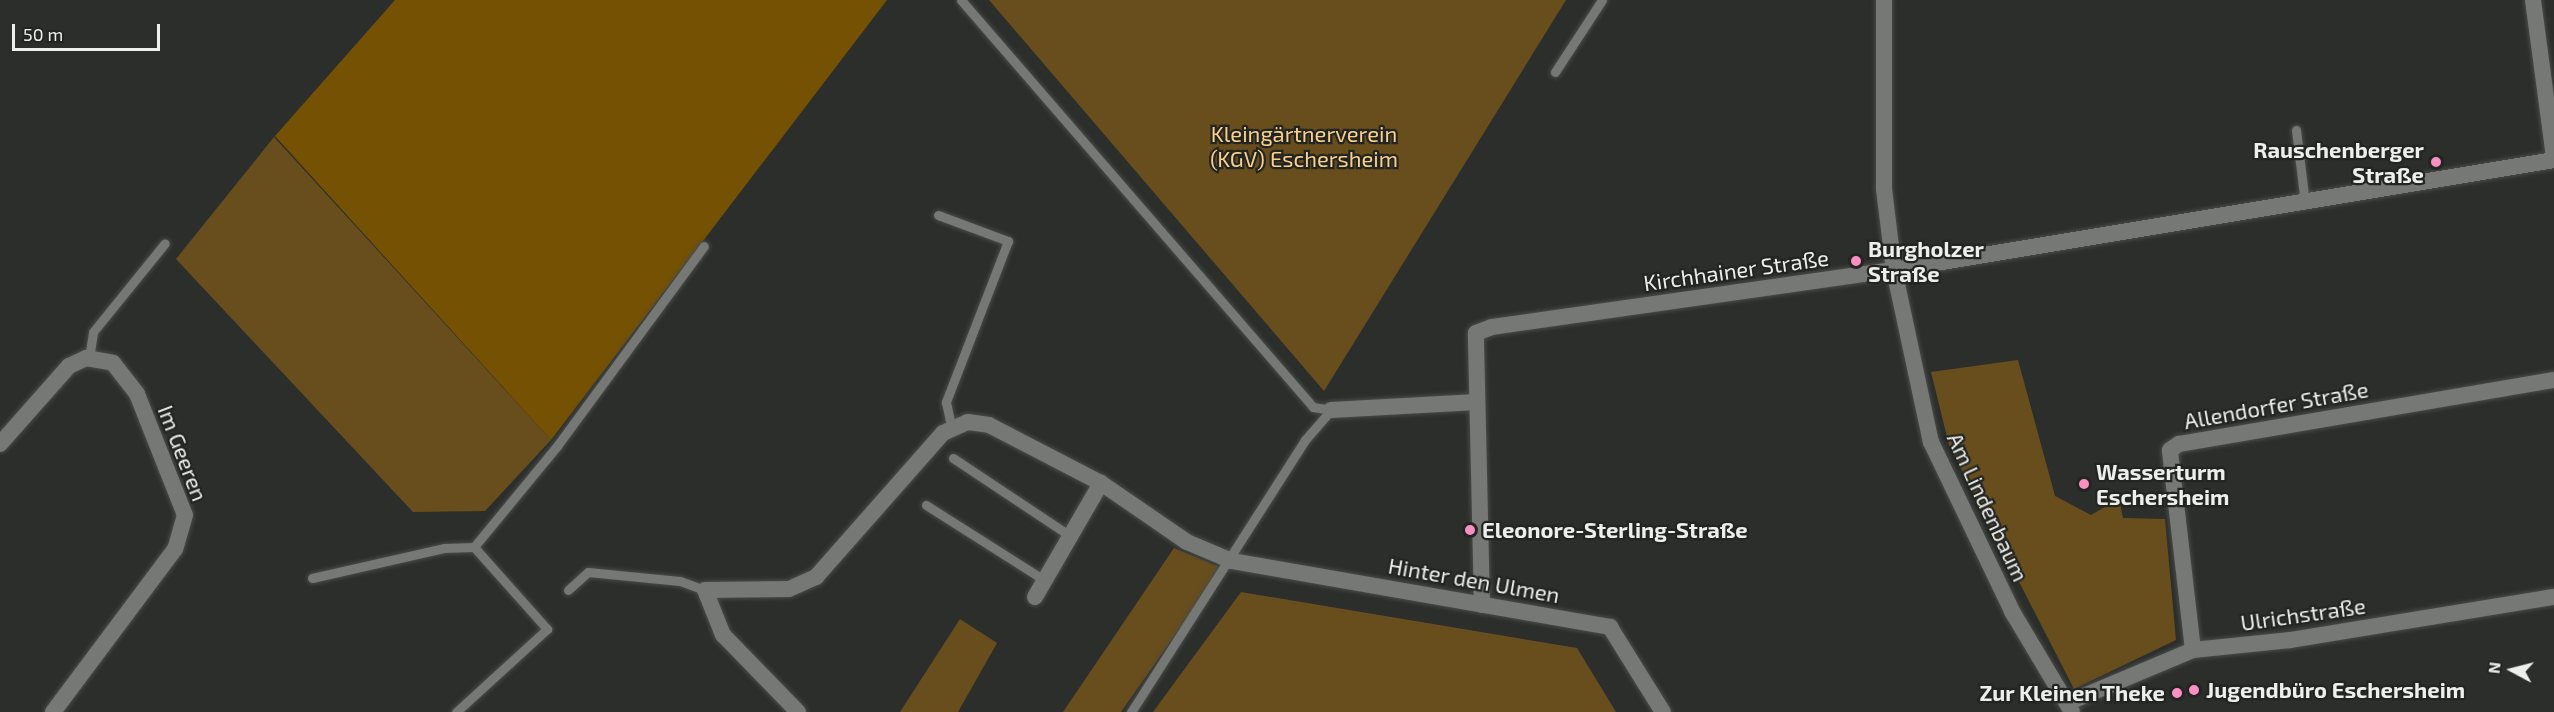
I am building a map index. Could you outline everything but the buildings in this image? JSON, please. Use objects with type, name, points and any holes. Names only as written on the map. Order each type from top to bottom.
[{"type":"street","points":[[1884,0],[1884,189],[1894,270]]},
{"type":"street","points":[[2533,0],[2554,159]]},
{"type":"street","name":"Kirchhainer Straße","points":[[1482,604],[1476,333],[1491,327],[1894,270],[2305,203],[2554,159]]},
{"type":"street","name":"Am Lindenbaum","points":[[1894,270],[1931,442],[2013,612],[2070,708]]},
{"type":"street","points":[[0,444],[69,366],[89,358]]},
{"type":"street","name":"Im Geeren","points":[[53,712],[174,549],[185,515],[137,394],[113,363],[89,358]]},
{"type":"street","name":"Allendorfer Straße","points":[[2193,650],[2170,450],[2179,444],[2554,380]]},
{"type":"street","points":[[1331,410],[1477,402]]},
{"type":"street","points":[[798,712],[723,635],[705,590],[789,590],[816,577],[951,425],[989,425],[1101,483],[1187,542],[1232,561]]},
{"type":"street","points":[[1035,597],[1101,483]]},
{"type":"street","name":"Hinter den Ulmen","points":[[1232,561],[1610,627],[1663,712]]},
{"type":"street","name":"Ulrichstraße","points":[[2070,708],[2193,650],[2554,597]]},
{"type":"lane","points":[[961,0],[1313,407],[1331,410]]},
{"type":"lane","points":[[1555,72],[1602,0]]},
{"type":"lane","points":[[2296,130],[2305,203]]},
{"type":"lane","points":[[938,214],[1008,241],[946,402],[951,425]]},
{"type":"lane","points":[[89,358],[93,332],[165,243]]},
{"type":"lane","points":[[312,578],[444,548],[474,547],[557,446],[704,246]]},
{"type":"lane","points":[[1131,712],[1232,561],[1305,440],[1331,410]]},
{"type":"lane","points":[[953,458],[1069,535]]},
{"type":"lane","points":[[926,505],[1044,580]]},
{"type":"lane","points":[[456,712],[547,629],[474,547]]},
{"type":"lane","points":[[568,590],[588,572],[680,581],[705,590]]},
{"type":"green space","name":"Kleingärtnerverein (KGV) Eschersheim","points":[[989,0],[1566,0],[1324,391]]},
{"type":"green space","points":[[274,137],[551,440],[485,511],[413,512],[176,259]]},
{"type":"green space","points":[[2018,360],[2055,496],[2091,515],[2119,499],[2123,518],[2165,519],[2176,640],[2074,689],[1949,445],[1931,372]]},
{"type":"green space","points":[[1174,548],[1222,568],[1121,712],[1063,712]]},
{"type":"green space","points":[[1241,592],[1577,648],[1616,712],[1153,712]]},
{"type":"green space","points":[[960,619],[997,643],[958,712],[900,712]]},
{"type":"shaded area","points":[[395,0],[887,0],[551,440],[275,136]]},
{"type":"place","name":"Rauschenberger Straße","points":[[2436,162]]},
{"type":"place","name":"Burgholzer Straße","points":[[1856,261]]},
{"type":"place","name":"Wasserturm Eschersheim","points":[[2084,484]]},
{"type":"place","name":"Eleonore-Sterling-Straße","points":[[1470,530]]},
{"type":"place","name":"Jugendbüro Eschersheim","points":[[2194,690]]},
{"type":"place","name":"Zur Kleinen Theke","points":[[2177,693]]}]
